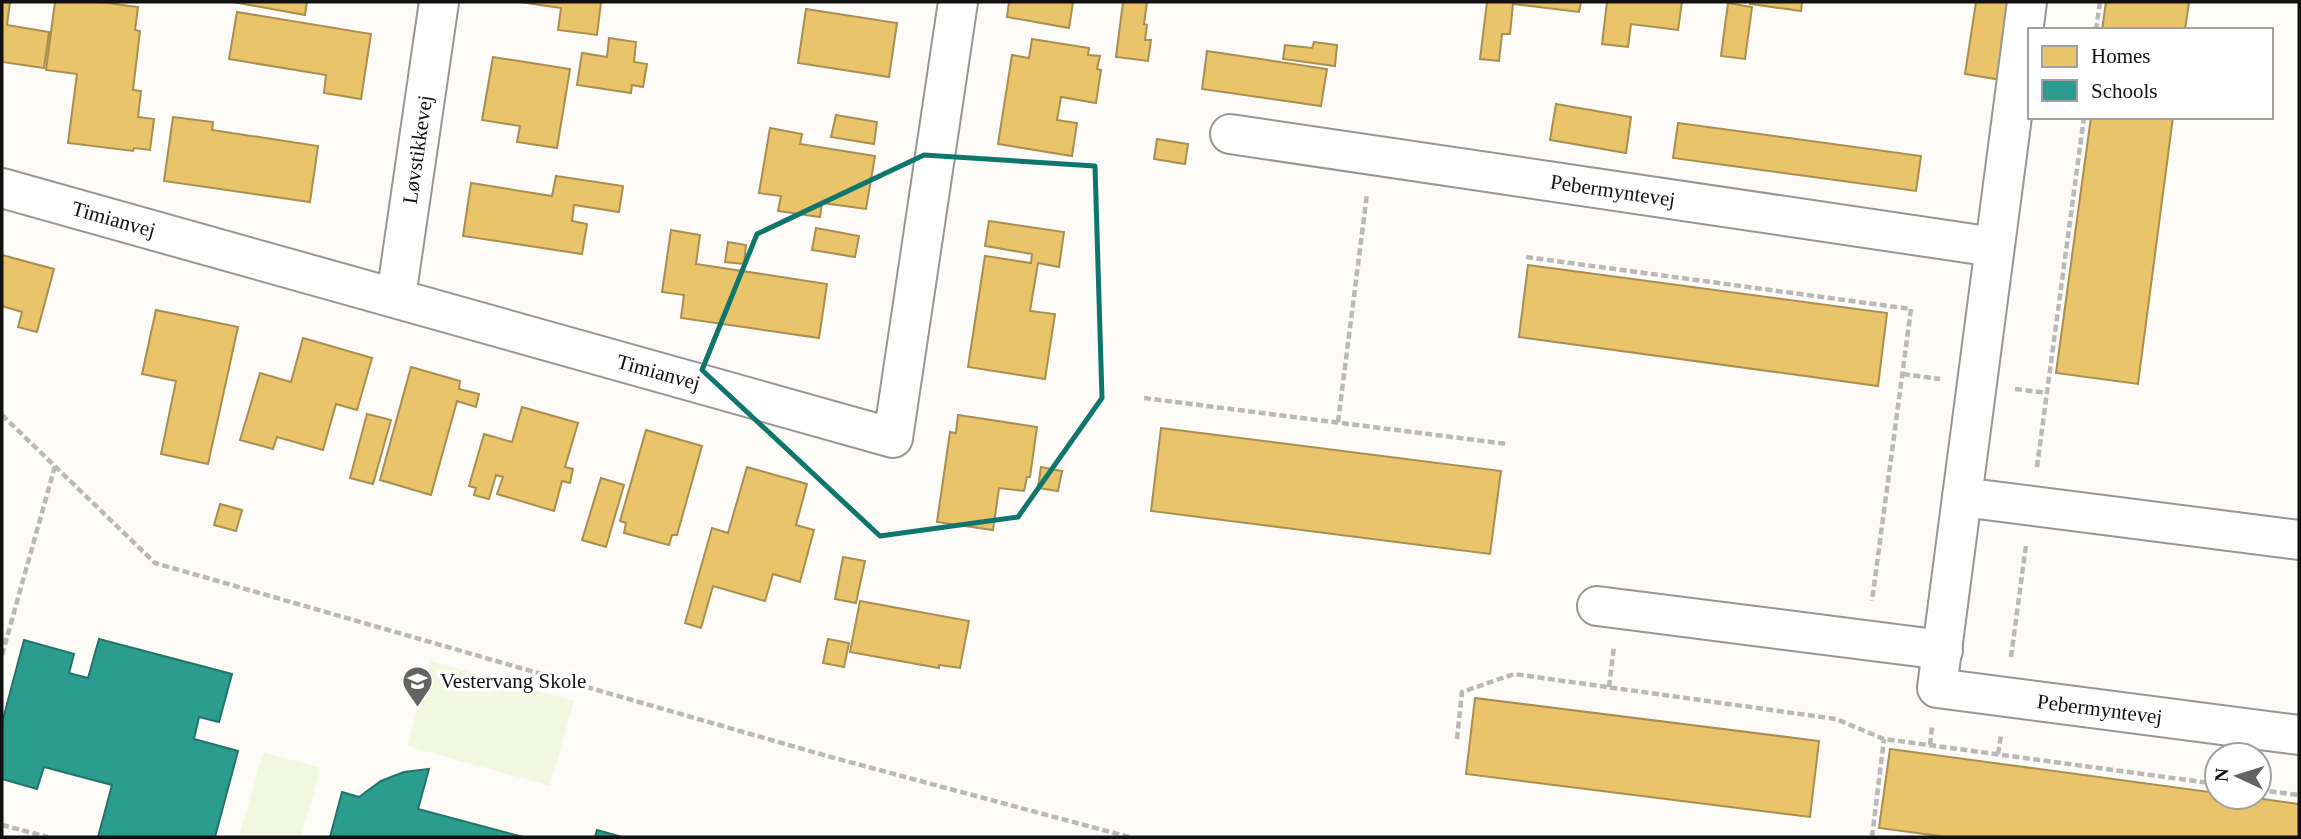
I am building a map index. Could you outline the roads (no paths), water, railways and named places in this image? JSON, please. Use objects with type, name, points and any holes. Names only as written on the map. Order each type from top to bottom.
[{"type":"street","name":"Løvstikkevej","points":[[396,297],[439,2]]},
{"type":"street","name":"Timianvej","points":[[2,188],[892,438],[958,2]]},
{"type":"street","name":"Pebermyntevej","points":[[2027,2],[1937,688],[2299,735]]},
{"type":"street","name":"Pebermyntevej","points":[[1230,134],[1994,247]]},
{"type":"street","points":[[1962,497],[2299,540]]},
{"type":"street","points":[[1597,606],[1943,650]]},
{"type":"place","name":"Vestervang Skole","points":[[417,708]]}]
